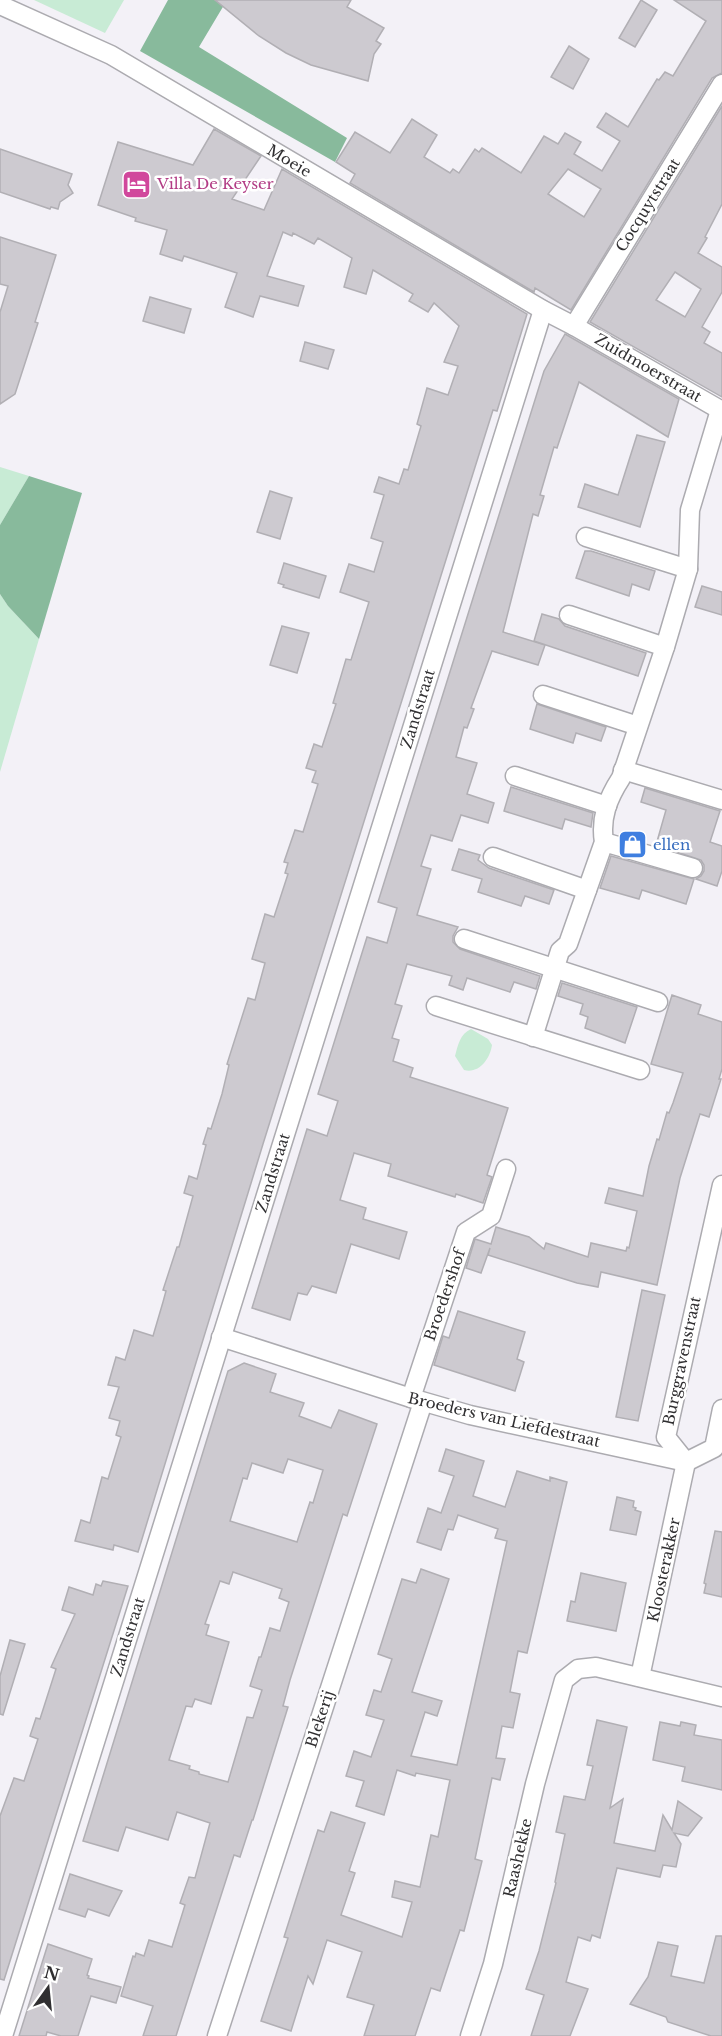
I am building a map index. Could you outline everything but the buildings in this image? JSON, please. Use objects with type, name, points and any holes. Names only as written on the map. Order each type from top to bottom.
[{"type":"street","name":"Moeie","points":[[0,5],[111,55],[543,310],[574,326]]},
{"type":"street","name":"Cocquytstraat","points":[[574,326],[722,84]]},
{"type":"street","name":"Zandstraat","points":[[3,2036],[543,310]]},
{"type":"street","name":"Zuidmoerstraat","points":[[574,326],[721,410]]},
{"type":"street","points":[[533,1037],[560,951],[568,944],[604,842],[601,825],[611,793],[621,778],[665,646],[688,569],[690,510],[721,410]]},
{"type":"street","points":[[586,537],[688,569]]},
{"type":"street","points":[[569,615],[665,646]]},
{"type":"street","points":[[543,695],[638,726]]},
{"type":"street","points":[[623,770],[722,800]]},
{"type":"street","points":[[515,776],[607,806]]},
{"type":"street","points":[[604,842],[693,868]]},
{"type":"street","points":[[493,857],[587,890]]},
{"type":"street","points":[[464,939],[658,1002]]},
{"type":"street","points":[[436,1006],[640,1070]]},
{"type":"street","name":"Broedershof","points":[[417,1400],[466,1232],[491,1216],[506,1169]]},
{"type":"street","name":"Burggravenstraat","points":[[686,1462],[666,1437],[722,1185]]},
{"type":"street","name":"Broeders van Liefdestraat","points":[[221,1337],[470,1415],[686,1462]]},
{"type":"street","name":"Blekerij","points":[[217,2036],[417,1400]]},
{"type":"street","points":[[686,1462],[714,1448],[722,1409]]},
{"type":"street","name":"Kloosterakker","points":[[640,1677],[686,1462]]},
{"type":"street","name":"Raashekke","points":[[470,2036],[494,1964],[535,1784],[564,1680],[578,1668],[596,1667],[640,1677]]},
{"type":"street","points":[[640,1677],[722,1697]]},
{"type":"green space","points":[[34,0],[124,0],[105,33]]},
{"type":"green space","points":[[168,0],[227,0],[199,47],[347,138],[335,162],[140,51]]},
{"type":"green space","points":[[0,467],[29,476],[0,525]]},
{"type":"green space","points":[[29,476],[82,493],[39,639],[8,606],[0,594],[0,525]]},
{"type":"green space","points":[[0,594],[8,606],[39,639],[0,772]]},
{"type":"green space","points":[[471,1029],[488,1039],[492,1045],[483,1064],[469,1071],[464,1070],[455,1056],[462,1037]]},
{"type":"place","name":"Villa De Keyser","points":[[136,184]]},
{"type":"place","name":"ellen","points":[[632,845]]}]
